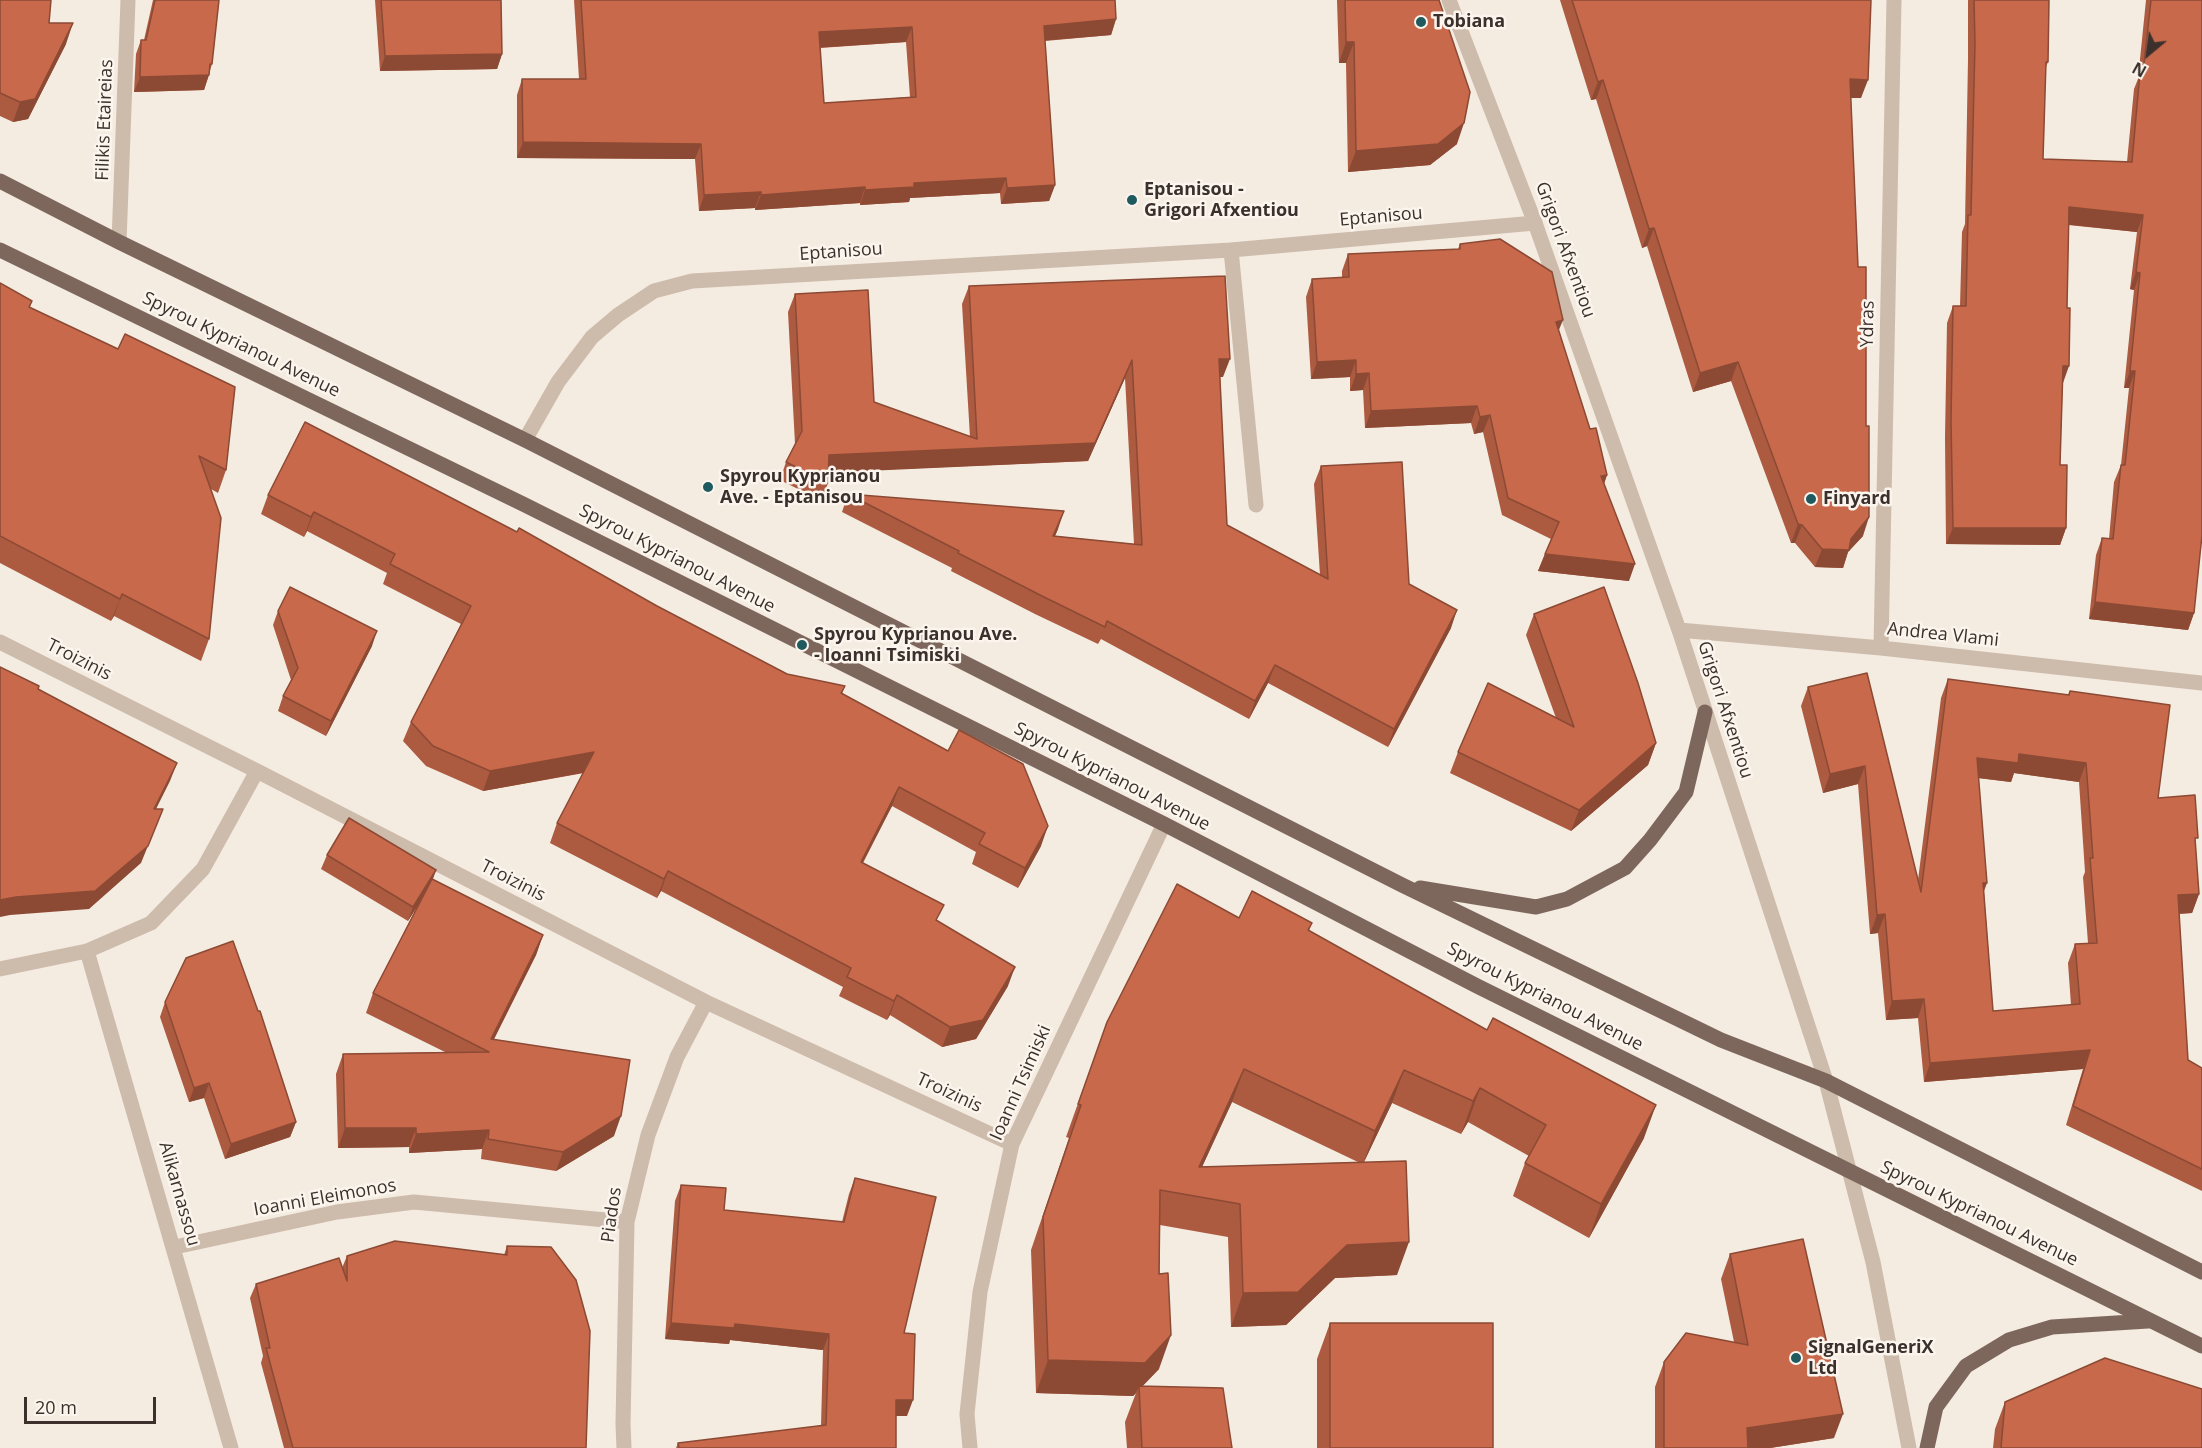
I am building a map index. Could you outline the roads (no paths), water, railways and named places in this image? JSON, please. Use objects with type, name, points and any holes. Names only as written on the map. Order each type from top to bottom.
[{"type":"main road","name":"Spyrou Kyprianou Avenue","points":[[0,181],[119,242],[525,440],[1402,885],[1721,1040],[1826,1081],[2202,1272]]},
{"type":"main road","name":"Spyrou Kyprianou Avenue","points":[[0,250],[533,509],[1164,824],[1477,986],[2202,1346]]},
{"type":"main road","points":[[1402,885],[1536,907],[1567,899],[1625,868],[1650,840],[1686,792],[1706,712]]},
{"type":"main road","points":[[1927,1448],[1936,1407],[1966,1366],[2009,1340],[2052,1327],[2151,1321]]},
{"type":"street","name":"Filikis Etaireias","points":[[119,242],[128,0]]},
{"type":"street","name":"Grigori Afxentiou","points":[[1449,0],[1535,223],[1679,630],[1826,1081],[1873,1262],[1909,1448]]},
{"type":"street","name":"Ydras","points":[[1881,648],[1894,0]]},
{"type":"street","name":"Eptanisou","points":[[525,440],[558,382],[592,337],[618,315],[654,291],[692,281],[1231,250],[1535,223]]},
{"type":"street","points":[[1231,250],[1256,505]]},
{"type":"street","name":"Andrea Vlami","points":[[1679,630],[1881,648],[2202,683]]},
{"type":"street","name":"Troizinis","points":[[0,642],[257,771],[706,1002],[1012,1144]]},
{"type":"street","points":[[0,969],[87,951],[151,922],[202,869],[257,771]]},
{"type":"street","name":"Ioanni Tsimiski","points":[[970,1448],[967,1414],[980,1292],[1012,1144],[1164,824]]},
{"type":"street","name":"Alikarnassou","points":[[87,951],[175,1247],[231,1448]]},
{"type":"street","name":"Piados","points":[[624,1448],[627,1222],[648,1135],[677,1056],[706,1002]]},
{"type":"street","name":"Ioanni Eleimonos","points":[[175,1247],[337,1212],[414,1202],[627,1222]]},
{"type":"place","name":"Tobiana","points":[[1421,22]]},
{"type":"place","name":"Eptanisou - Grigori Afxentiou","points":[[1132,200]]},
{"type":"place","name":"Spyrou Kyprianou Ave. - Eptanisou","points":[[708,487]]},
{"type":"place","name":"Finyard","points":[[1811,499]]},
{"type":"place","name":"Spyrou Kyprianou Ave. - Ioanni Tsimiski","points":[[802,645]]},
{"type":"place","name":"SignalGeneriX Ltd","points":[[1796,1358]]}]
